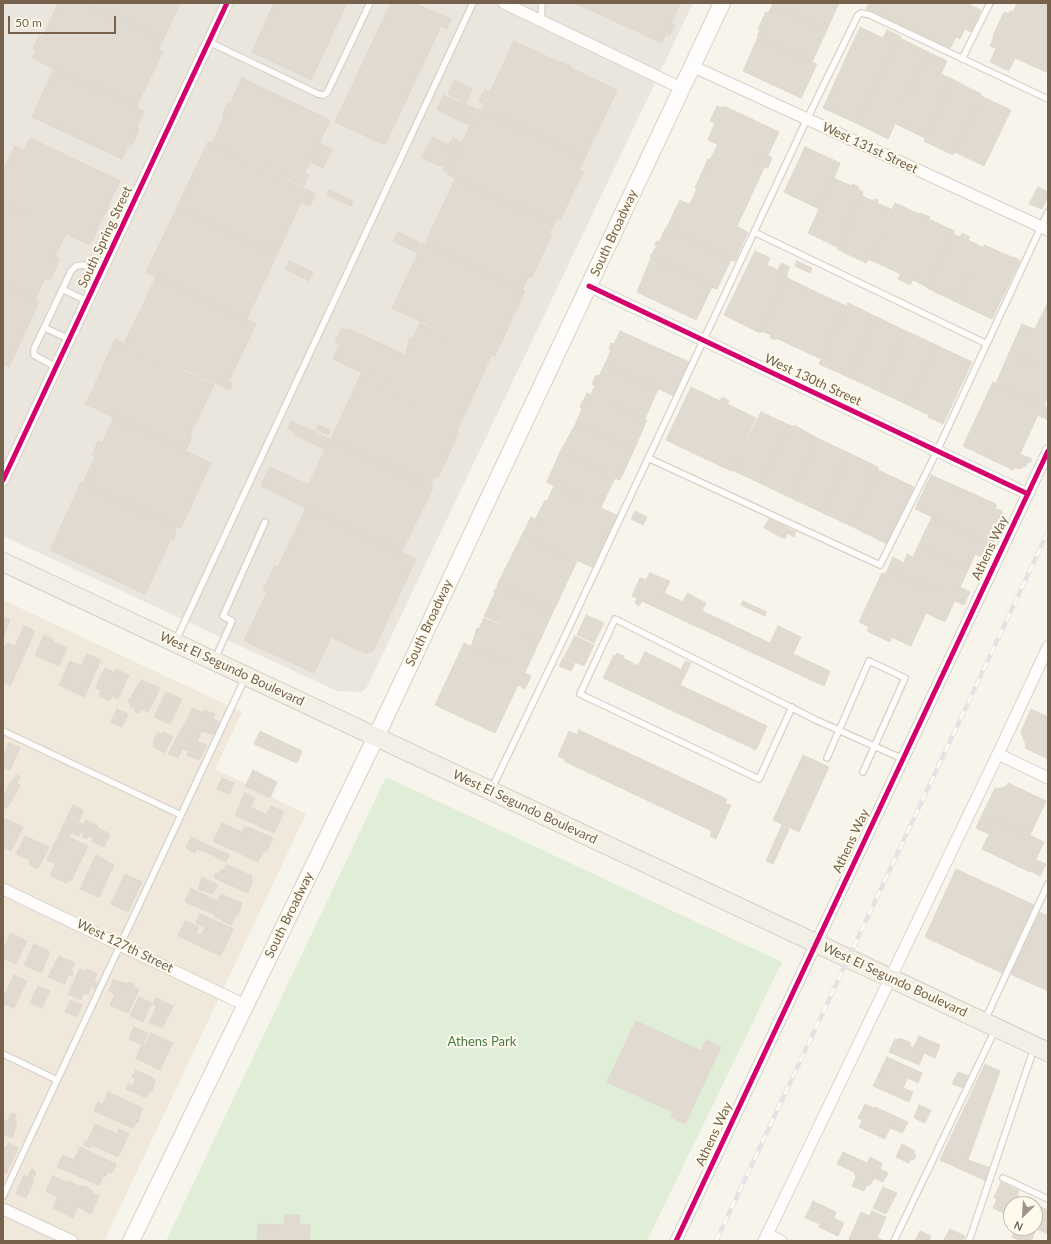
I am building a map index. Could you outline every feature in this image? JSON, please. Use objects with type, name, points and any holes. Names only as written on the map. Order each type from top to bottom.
[{"type":"main road","name":"South Broadway","points":[[131,1241],[376,737],[722,3]]},
{"type":"main road","name":"West El Segundo Boulevard","points":[[3,562],[1042,1049]]},
{"type":"street","name":"South Spring Street","points":[[3,480],[227,3]]},
{"type":"street","points":[[504,3],[681,88]]},
{"type":"street","name":"West 131st Street","points":[[692,66],[1045,228]]},
{"type":"street","name":"West 130th Street","points":[[589,286],[1028,494]]},
{"type":"street","name":"Athens Way","points":[[676,1241],[1048,451]]},
{"type":"street","points":[[781,1241],[765,1238],[891,978],[1048,647]]},
{"type":"street","points":[[998,754],[1048,778]]},
{"type":"street","name":"West 127th Street","points":[[3,888],[246,1005]]},
{"type":"street","points":[[3,1209],[72,1241]]},
{"type":"lane","points":[[209,42],[318,94],[323,95],[327,93],[370,3]]},
{"type":"lane","points":[[175,642],[473,3]]},
{"type":"lane","points":[[541,21],[542,3]]},
{"type":"lane","points":[[962,59],[990,3]]},
{"type":"lane","points":[[491,791],[807,119],[858,15],[861,13],[870,15],[1048,99]]},
{"type":"lane","points":[[648,458],[880,565],[1045,228],[1048,212]]},
{"type":"lane","points":[[754,232],[987,344]]},
{"type":"lane","points":[[56,367],[34,355],[34,349],[62,289],[71,271],[76,266],[83,265],[101,272]]},
{"type":"lane","points":[[62,289],[87,301]]},
{"type":"lane","points":[[45,328],[69,339]]},
{"type":"lane","points":[[214,661],[232,621],[223,616],[265,522]]},
{"type":"lane","points":[[792,707],[759,779],[580,694],[615,619],[839,730],[903,759]]},
{"type":"lane","points":[[827,758],[869,661],[906,678],[863,772]]},
{"type":"lane","points":[[3,1196],[246,676]]},
{"type":"lane","points":[[3,731],[181,815]]},
{"type":"lane","points":[[894,1241],[990,1025],[1048,884]]},
{"type":"lane","points":[[969,1241],[1042,1049]]},
{"type":"lane","points":[[3,1054],[57,1080]]},
{"type":"lane","points":[[1003,1178],[1048,1199]]},
{"type":"shaded area","points":[[3,3],[693,3],[367,687],[361,692],[337,691],[3,536]]},
{"type":"shaded area","points":[[3,600],[242,712],[215,769],[306,814],[104,1241],[3,1241]]},
{"type":"green space","name":"Athens Park","points":[[386,777],[782,962],[647,1241],[166,1241]]},
{"type":"building","points":[[58,3],[84,3],[163,40],[159,49],[163,52],[136,107],[32,58],[36,50],[33,49],[39,35],[43,37]]},
{"type":"building","points":[[85,3],[180,3],[163,40]]},
{"type":"building","points":[[274,3],[347,3],[311,80],[252,52]]},
{"type":"building","points":[[391,3],[414,3],[451,19],[447,29],[441,26],[385,145],[335,122]]},
{"type":"building","points":[[575,3],[680,3],[671,24],[675,25],[670,35],[666,34],[662,43]]},
{"type":"building","points":[[773,3],[839,3],[826,32],[772,6]]},
{"type":"building","points":[[869,3],[886,3],[890,5],[891,3],[972,3],[970,5],[981,10],[971,32],[965,29],[960,39],[956,37],[950,48],[866,9]]},
{"type":"building","points":[[1017,3],[1048,3],[1048,73],[1015,58],[1009,71],[990,62],[996,48],[990,46],[994,37],[993,36],[1004,12],[1008,14],[1010,11],[1013,12]]},
{"type":"building","points":[[772,6],[826,32],[812,62],[757,36],[760,30],[758,29],[766,12],[768,13]]},
{"type":"building","points":[[860,27],[883,38],[887,30],[900,36],[858,124],[823,108]]},
{"type":"building","points":[[900,36],[900,38],[928,52],[888,139],[858,124]]},
{"type":"building","points":[[758,37],[817,64],[801,98],[743,71]]},
{"type":"building","points":[[514,41],[561,63],[565,63],[564,65],[567,66],[568,64],[571,68],[617,90],[585,158],[482,110],[484,104],[479,101],[485,89],[490,92]]},
{"type":"building","points":[[928,52],[947,61],[941,74],[952,79],[925,138],[896,124]]},
{"type":"building","points":[[54,68],[144,111],[137,128],[139,129],[132,145],[130,143],[122,159],[32,117]]},
{"type":"building","points":[[242,78],[330,120],[305,173],[309,175],[304,186],[212,143],[224,117],[222,116],[227,103],[230,104]]},
{"type":"building","points":[[952,79],[981,94],[953,155],[924,141]]},
{"type":"building","points":[[455,80],[472,89],[466,103],[448,94]]},
{"type":"building","points":[[981,94],[981,96],[1011,110],[984,166],[955,152],[953,155]]},
{"type":"building","points":[[444,95],[452,99],[445,113],[437,110]]},
{"type":"building","points":[[452,99],[476,109],[469,125],[445,114]]},
{"type":"building","points":[[717,106],[723,108],[724,106],[779,132],[768,155],[772,158],[768,168],[708,140],[715,123],[710,121]]},
{"type":"building","points":[[478,109],[585,158],[579,170],[583,172],[560,220],[556,219],[554,224],[447,174]]},
{"type":"building","points":[[432,137],[449,145],[453,137],[462,142],[447,172],[443,170],[444,166],[441,164],[440,166],[422,158]]},
{"type":"building","points":[[30,138],[120,181],[90,245],[3,204],[5,192],[3,191],[3,186],[6,180],[3,178],[3,170],[15,146],[24,150]]},
{"type":"building","points":[[208,142],[316,194],[310,206],[301,202],[277,254],[177,207]]},
{"type":"building","points":[[320,143],[332,149],[323,168],[311,162]]},
{"type":"building","points":[[718,144],[765,166],[737,226],[690,204],[697,189],[695,188],[708,159],[710,160]]},
{"type":"building","points":[[805,147],[840,163],[819,209],[784,192]]},
{"type":"building","points":[[840,163],[834,178],[851,186],[852,184],[859,187],[858,189],[863,192],[837,247],[808,233]]},
{"type":"building","points":[[456,178],[554,224],[549,233],[552,234],[532,277],[529,276],[522,290],[425,243]]},
{"type":"building","points":[[1038,187],[1048,192],[1048,197],[1042,209],[1029,204]]},
{"type":"building","points":[[329,190],[353,201],[351,206],[327,195]]},
{"type":"building","points":[[863,192],[862,196],[873,201],[874,199],[878,200],[877,203],[891,209],[866,263],[837,249]]},
{"type":"building","points":[[680,200],[748,232],[735,261],[666,229]]},
{"type":"building","points":[[895,203],[919,214],[920,213],[930,217],[929,219],[954,231],[927,287],[913,280],[910,285],[898,279],[901,274],[868,259],[866,263]]},
{"type":"building","points":[[3,205],[65,235],[55,256],[60,259],[50,280],[45,278],[35,300],[3,285]]},
{"type":"building","points":[[177,208],[277,255],[246,320],[146,272]]},
{"type":"building","points":[[665,229],[735,261],[731,260],[717,289],[650,257],[657,246],[655,245],[657,241],[659,242]]},
{"type":"building","points":[[954,231],[953,234],[960,237],[962,233],[970,237],[968,240],[982,247],[956,302],[927,288]]},
{"type":"building","points":[[398,232],[421,243],[417,253],[393,241]]},
{"type":"building","points":[[423,243],[525,291],[495,356],[392,308]]},
{"type":"building","points":[[984,245],[1014,258],[1015,257],[1020,261],[992,319],[956,302]]},
{"type":"building","points":[[755,251],[770,258],[767,265],[778,270],[781,263],[790,267],[760,333],[724,315]]},
{"type":"building","points":[[651,258],[717,289],[712,287],[696,320],[637,292]]},
{"type":"building","points":[[289,261],[313,272],[309,281],[285,269]]},
{"type":"building","points":[[797,261],[812,268],[810,273],[795,266]]},
{"type":"building","points":[[787,275],[787,278],[846,306],[821,359],[776,338],[775,340],[770,338],[771,335],[762,331],[760,333]]},
{"type":"building","points":[[156,277],[256,324],[229,381],[233,383],[230,390],[125,342]]},
{"type":"building","points":[[3,285],[39,302],[9,367],[3,364]]},
{"type":"building","points":[[1048,302],[1048,335],[1035,329]]},
{"type":"building","points":[[848,303],[877,317],[848,377],[819,364]]},
{"type":"building","points":[[877,317],[906,331],[878,391],[848,377]]},
{"type":"building","points":[[420,323],[491,356],[462,420],[333,359],[340,344],[335,342],[342,328],[346,330],[347,328],[405,355],[410,337],[413,339]]},
{"type":"building","points":[[1022,324],[1048,335],[1048,371],[1009,353]]},
{"type":"building","points":[[620,331],[689,362],[674,396],[605,364],[611,350],[609,349],[611,343],[614,344]]},
{"type":"building","points":[[906,331],[936,345],[908,405],[878,391]]},
{"type":"building","points":[[115,339],[214,385],[190,435],[192,437],[186,450],[86,404]]},
{"type":"building","points":[[936,345],[972,362],[943,424],[928,417],[929,415],[908,405]]},
{"type":"building","points":[[1009,353],[1048,371],[1048,397],[1044,406],[996,383]]},
{"type":"building","points":[[605,364],[658,389],[645,419],[591,394],[595,385],[592,384],[596,375],[599,376]]},
{"type":"building","points":[[361,374],[461,421],[457,431],[459,432],[438,478],[435,476],[430,486],[331,439]]},
{"type":"building","points":[[993,382],[1048,408],[1048,420],[1038,415],[1020,454],[1032,459],[1026,466],[1018,469],[1014,467],[1013,470],[963,446]]},
{"type":"building","points":[[691,387],[720,401],[722,397],[729,401],[727,404],[756,418],[731,471],[666,440]]},
{"type":"building","points":[[587,393],[647,420],[634,450],[576,423],[582,408],[580,407],[583,400],[585,401],[584,399]]},
{"type":"building","points":[[761,412],[789,425],[762,484],[732,470],[731,471]]},
{"type":"building","points":[[114,417],[211,463],[181,528],[83,483],[95,457],[92,455],[98,441],[102,443]]},
{"type":"building","points":[[291,421],[316,432],[311,443],[298,437],[288,428]]},
{"type":"building","points":[[576,423],[634,450],[620,480],[560,452]]},
{"type":"building","points":[[318,425],[330,430],[328,435],[316,429]]},
{"type":"building","points":[[789,425],[793,427],[794,425],[819,439],[791,498],[762,484]]},
{"type":"building","points":[[317,433],[329,439],[324,449],[312,443]]},
{"type":"building","points":[[330,439],[433,488],[401,553],[299,505]]},
{"type":"building","points":[[819,439],[849,453],[821,512],[791,498]]},
{"type":"building","points":[[560,452],[620,480],[615,478],[601,507],[547,482]]},
{"type":"building","points":[[849,453],[878,467],[851,526],[821,512]]},
{"type":"building","points":[[270,467],[307,484],[298,504],[261,486]]},
{"type":"building","points":[[878,467],[878,470],[914,487],[887,544],[851,526]]},
{"type":"building","points":[[931,475],[996,504],[996,509],[1001,510],[1003,515],[1000,520],[1002,520],[1001,526],[993,545],[915,509]]},
{"type":"building","points":[[81,482],[176,527],[174,533],[176,534],[173,540],[171,539],[145,594],[50,550]]},
{"type":"building","points":[[547,482],[618,516],[594,568],[522,535],[531,517],[538,520],[536,518],[545,500],[547,501],[554,486]]},
{"type":"building","points":[[306,508],[416,559],[373,651],[365,653],[331,637],[314,673],[244,641],[267,592],[263,590],[275,566],[278,567]]},
{"type":"building","points":[[635,511],[647,517],[643,525],[631,519]]},
{"type":"building","points":[[932,517],[993,545],[986,559],[975,554],[968,570],[918,546]]},
{"type":"building","points":[[769,519],[796,532],[794,537],[787,533],[785,539],[764,528]]},
{"type":"building","points":[[522,535],[577,561],[553,612],[497,585]]},
{"type":"building","points":[[918,546],[968,570],[960,587],[970,592],[964,605],[888,569],[893,557],[904,563],[907,554],[913,557]]},
{"type":"building","points":[[888,569],[955,600],[945,622],[926,613],[911,646],[891,637],[890,642],[867,631],[869,627],[859,622],[882,573],[885,574]]},
{"type":"building","points":[[650,573],[670,581],[664,593],[683,602],[687,593],[706,603],[702,611],[770,643],[778,626],[801,637],[793,654],[830,671],[824,686],[642,601],[639,606],[635,603],[637,598],[632,596],[640,578],[646,580]]},
{"type":"building","points":[[498,586],[553,612],[539,642],[484,616],[495,593],[493,592]]},
{"type":"building","points":[[743,601],[767,612],[765,616],[741,605]]},
{"type":"building","points":[[586,615],[604,623],[594,643],[577,635]]},
{"type":"building","points":[[3,617],[10,620],[3,637]]},
{"type":"building","points":[[484,618],[539,642],[525,672],[471,647],[477,628],[479,629]]},
{"type":"building","points":[[24,626],[35,631],[10,686],[3,682],[3,650],[7,643],[15,646]]},
{"type":"building","points":[[44,635],[54,640],[53,642],[67,648],[59,666],[35,655]]},
{"type":"building","points":[[575,636],[594,645],[584,666],[564,657]]},
{"type":"building","points":[[464,643],[531,676],[525,689],[518,685],[495,733],[435,705]]},
{"type":"building","points":[[645,652],[680,669],[675,683],[685,661],[691,663],[680,685],[767,726],[756,750],[603,678],[614,655],[616,656],[617,653],[638,666]]},
{"type":"building","points":[[87,654],[101,660],[84,697],[59,685],[70,661],[81,666]]},
{"type":"building","points":[[563,658],[575,663],[571,671],[559,666]]},
{"type":"building","points":[[105,668],[114,672],[116,669],[129,675],[118,699],[112,696],[110,701],[99,696],[101,690],[96,688]]},
{"type":"building","points":[[141,680],[160,688],[148,712],[142,709],[139,714],[134,711],[135,708],[130,706],[131,704],[128,702]]},
{"type":"building","points":[[166,692],[182,699],[170,724],[154,717]]},
{"type":"building","points":[[193,708],[203,713],[204,710],[215,714],[213,719],[220,722],[214,735],[202,731],[197,741],[207,745],[199,760],[187,755],[189,751],[182,749],[178,758],[168,754]]},
{"type":"building","points":[[117,709],[128,714],[122,727],[111,722]]},
{"type":"building","points":[[1031,709],[1048,717],[1048,759],[1025,748],[1026,745],[1021,732]]},
{"type":"building","points":[[579,730],[727,799],[725,803],[731,805],[716,839],[710,836],[712,831],[564,761],[565,759],[558,756],[569,731],[577,735]]},
{"type":"building","points":[[260,731],[302,751],[297,763],[254,744]]},
{"type":"building","points":[[158,732],[162,734],[163,732],[173,737],[164,753],[153,746],[155,742],[153,742]]},
{"type":"building","points":[[9,743],[20,748],[10,770],[3,767],[3,756]]},
{"type":"building","points":[[803,755],[829,767],[799,832],[773,820]]},
{"type":"building","points":[[253,770],[277,782],[270,798],[245,786]]},
{"type":"building","points":[[16,775],[20,777],[17,784],[20,785],[7,808],[3,806],[3,797],[11,781],[12,782]]},
{"type":"building","points":[[222,778],[234,783],[229,794],[217,789]]},
{"type":"building","points":[[1008,783],[1046,801],[1030,835],[983,813],[995,788],[997,789],[1007,786]]},
{"type":"building","points":[[245,793],[255,798],[250,807],[266,815],[271,806],[284,812],[274,833],[235,815]]},
{"type":"building","points":[[73,805],[83,810],[74,834],[72,832],[69,837],[88,846],[71,881],[68,880],[66,883],[51,876],[55,863],[47,860]]},
{"type":"building","points":[[983,813],[1044,842],[1030,872],[982,849],[989,834],[976,828]]},
{"type":"building","points":[[3,818],[23,827],[11,851],[6,848],[3,852]]},
{"type":"building","points":[[86,820],[98,826],[92,837],[89,836],[87,839],[82,837],[84,833],[81,832],[79,836],[74,834],[80,823],[83,825]]},
{"type":"building","points":[[222,823],[242,832],[245,827],[248,827],[273,838],[266,852],[263,851],[258,862],[213,841]]},
{"type":"building","points":[[782,825],[789,829],[773,864],[766,861]]},
{"type":"building","points":[[98,828],[110,834],[104,847],[91,841]]},
{"type":"building","points":[[25,836],[49,847],[38,869],[29,865],[30,860],[16,854]]},
{"type":"building","points":[[191,837],[229,855],[226,862],[204,851],[197,849],[195,853],[186,848]]},
{"type":"building","points":[[96,855],[114,865],[99,897],[80,889]]},
{"type":"building","points":[[1036,860],[1046,864],[1040,876],[1031,871]]},
{"type":"building","points":[[227,865],[252,876],[251,879],[253,880],[248,893],[214,878],[216,873],[219,874],[221,869],[224,870]]},
{"type":"building","points":[[956,869],[1034,905],[1002,973],[925,937]]},
{"type":"building","points":[[125,874],[142,882],[128,912],[111,904]]},
{"type":"building","points":[[202,877],[218,885],[213,894],[198,889]]},
{"type":"building","points":[[191,888],[217,901],[221,894],[242,903],[238,916],[236,915],[231,925],[215,917],[216,915],[185,902]]},
{"type":"building","points":[[1039,912],[1048,916],[1048,991],[1010,974]]},
{"type":"building","points":[[200,914],[233,929],[221,956],[193,943],[197,934],[201,935],[205,927],[196,923]]},
{"type":"building","points":[[185,921],[199,927],[192,942],[178,936]]},
{"type":"building","points":[[11,933],[27,941],[16,964],[3,958],[3,949]]},
{"type":"building","points":[[34,944],[50,952],[41,973],[24,965]]},
{"type":"building","points":[[59,956],[75,963],[71,971],[73,972],[72,976],[69,974],[64,984],[48,977]]},
{"type":"building","points":[[80,969],[86,972],[87,969],[97,974],[94,981],[97,983],[95,988],[91,986],[88,995],[84,993],[81,1000],[68,994]]},
{"type":"building","points":[[14,975],[27,981],[14,1008],[3,1003],[3,998]]},
{"type":"building","points":[[113,980],[127,984],[128,982],[134,984],[133,987],[139,990],[128,1013],[110,1005],[115,994],[109,991]]},
{"type":"building","points":[[38,986],[50,991],[42,1008],[30,1003]]},
{"type":"building","points":[[139,997],[152,1003],[143,1022],[130,1016]]},
{"type":"building","points":[[156,998],[173,1006],[162,1028],[149,1022],[157,1006],[153,1004]]},
{"type":"building","points":[[70,1000],[82,1005],[77,1017],[65,1012]]},
{"type":"building","points":[[636,1021],[701,1051],[706,1040],[721,1047],[685,1124],[671,1117],[673,1112],[607,1082]]},
{"type":"building","points":[[134,1027],[148,1033],[143,1044],[145,1045],[151,1033],[173,1043],[160,1070],[136,1058],[142,1045],[129,1039]]},
{"type":"building","points":[[919,1036],[940,1045],[935,1058],[924,1053],[919,1065],[889,1052],[895,1039],[898,1040],[900,1038],[911,1043],[910,1046],[913,1048]]},
{"type":"building","points":[[887,1057],[922,1073],[918,1083],[908,1078],[903,1088],[913,1092],[909,1102],[873,1086]]},
{"type":"building","points":[[985,1064],[1000,1071],[968,1160],[991,1168],[986,1181],[940,1160]]},
{"type":"building","points":[[136,1070],[155,1079],[152,1092],[150,1090],[146,1098],[126,1089],[128,1084],[132,1086],[136,1079],[132,1077]]},
{"type":"building","points":[[958,1072],[969,1076],[964,1088],[952,1084]]},
{"type":"building","points":[[108,1092],[142,1108],[138,1123],[136,1122],[133,1128],[94,1111],[98,1102],[103,1104]]},
{"type":"building","points":[[865,1104],[908,1122],[902,1133],[890,1128],[885,1139],[859,1127],[862,1120],[858,1118]]},
{"type":"building","points":[[919,1105],[931,1110],[925,1123],[914,1118]]},
{"type":"building","points":[[11,1113],[16,1115],[14,1120],[17,1121],[12,1138],[3,1134],[3,1125],[5,1120],[8,1121]]},
{"type":"building","points":[[95,1124],[117,1134],[119,1129],[129,1134],[118,1157],[92,1145],[90,1148],[84,1145],[85,1141],[87,1142]]},
{"type":"building","points":[[9,1143],[18,1148],[6,1174],[3,1172],[3,1147],[6,1148]]},
{"type":"building","points":[[902,1144],[915,1151],[913,1154],[916,1155],[914,1160],[911,1159],[909,1163],[896,1157]]},
{"type":"building","points":[[80,1147],[116,1164],[111,1173],[108,1171],[106,1176],[104,1175],[99,1185],[57,1167],[63,1155],[74,1160]]},
{"type":"building","points":[[843,1152],[867,1163],[870,1157],[882,1163],[880,1169],[888,1173],[883,1182],[874,1178],[871,1184],[866,1186],[864,1191],[852,1186],[856,1178],[854,1172],[837,1164]]},
{"type":"building","points":[[32,1169],[35,1171],[36,1175],[32,1179],[34,1180],[26,1198],[16,1193],[24,1175],[28,1177]]},
{"type":"building","points":[[53,1176],[68,1183],[69,1181],[79,1186],[85,1186],[93,1191],[92,1193],[99,1196],[91,1214],[78,1207],[73,1218],[53,1208],[58,1197],[46,1191]]},
{"type":"building","points":[[1001,1182],[1019,1191],[1017,1195],[1019,1196],[1003,1196],[1003,1213],[993,1208],[997,1199],[994,1198]]},
{"type":"building","points":[[883,1187],[897,1193],[886,1214],[873,1208]]},
{"type":"building","points":[[813,1201],[836,1212],[834,1218],[844,1223],[838,1236],[819,1227],[820,1224],[805,1218]]},
{"type":"building","points":[[1043,1208],[1048,1211],[1048,1234],[1043,1232]]},
{"type":"building","points":[[872,1211],[886,1217],[877,1238],[885,1241],[855,1241],[849,1239],[861,1212],[870,1216]]},
{"type":"building","points":[[285,1215],[300,1215],[299,1225],[310,1225],[309,1241],[257,1241],[258,1224],[284,1225]]},
{"type":"building","points":[[950,1229],[965,1236],[963,1241],[943,1241]]},
{"type":"building","points":[[920,1231],[931,1236],[929,1241],[915,1241]]},
{"type":"building","points":[[1033,1236],[1031,1241],[1021,1241],[1012,1237]]},
{"type":"railway","points":[[716,1241],[1048,532]]},
{"type":"cycle path","points":[[3,480],[227,3]]},
{"type":"cycle path","points":[[589,286],[1028,494]]},
{"type":"cycle path","points":[[676,1241],[1048,451]]}]
